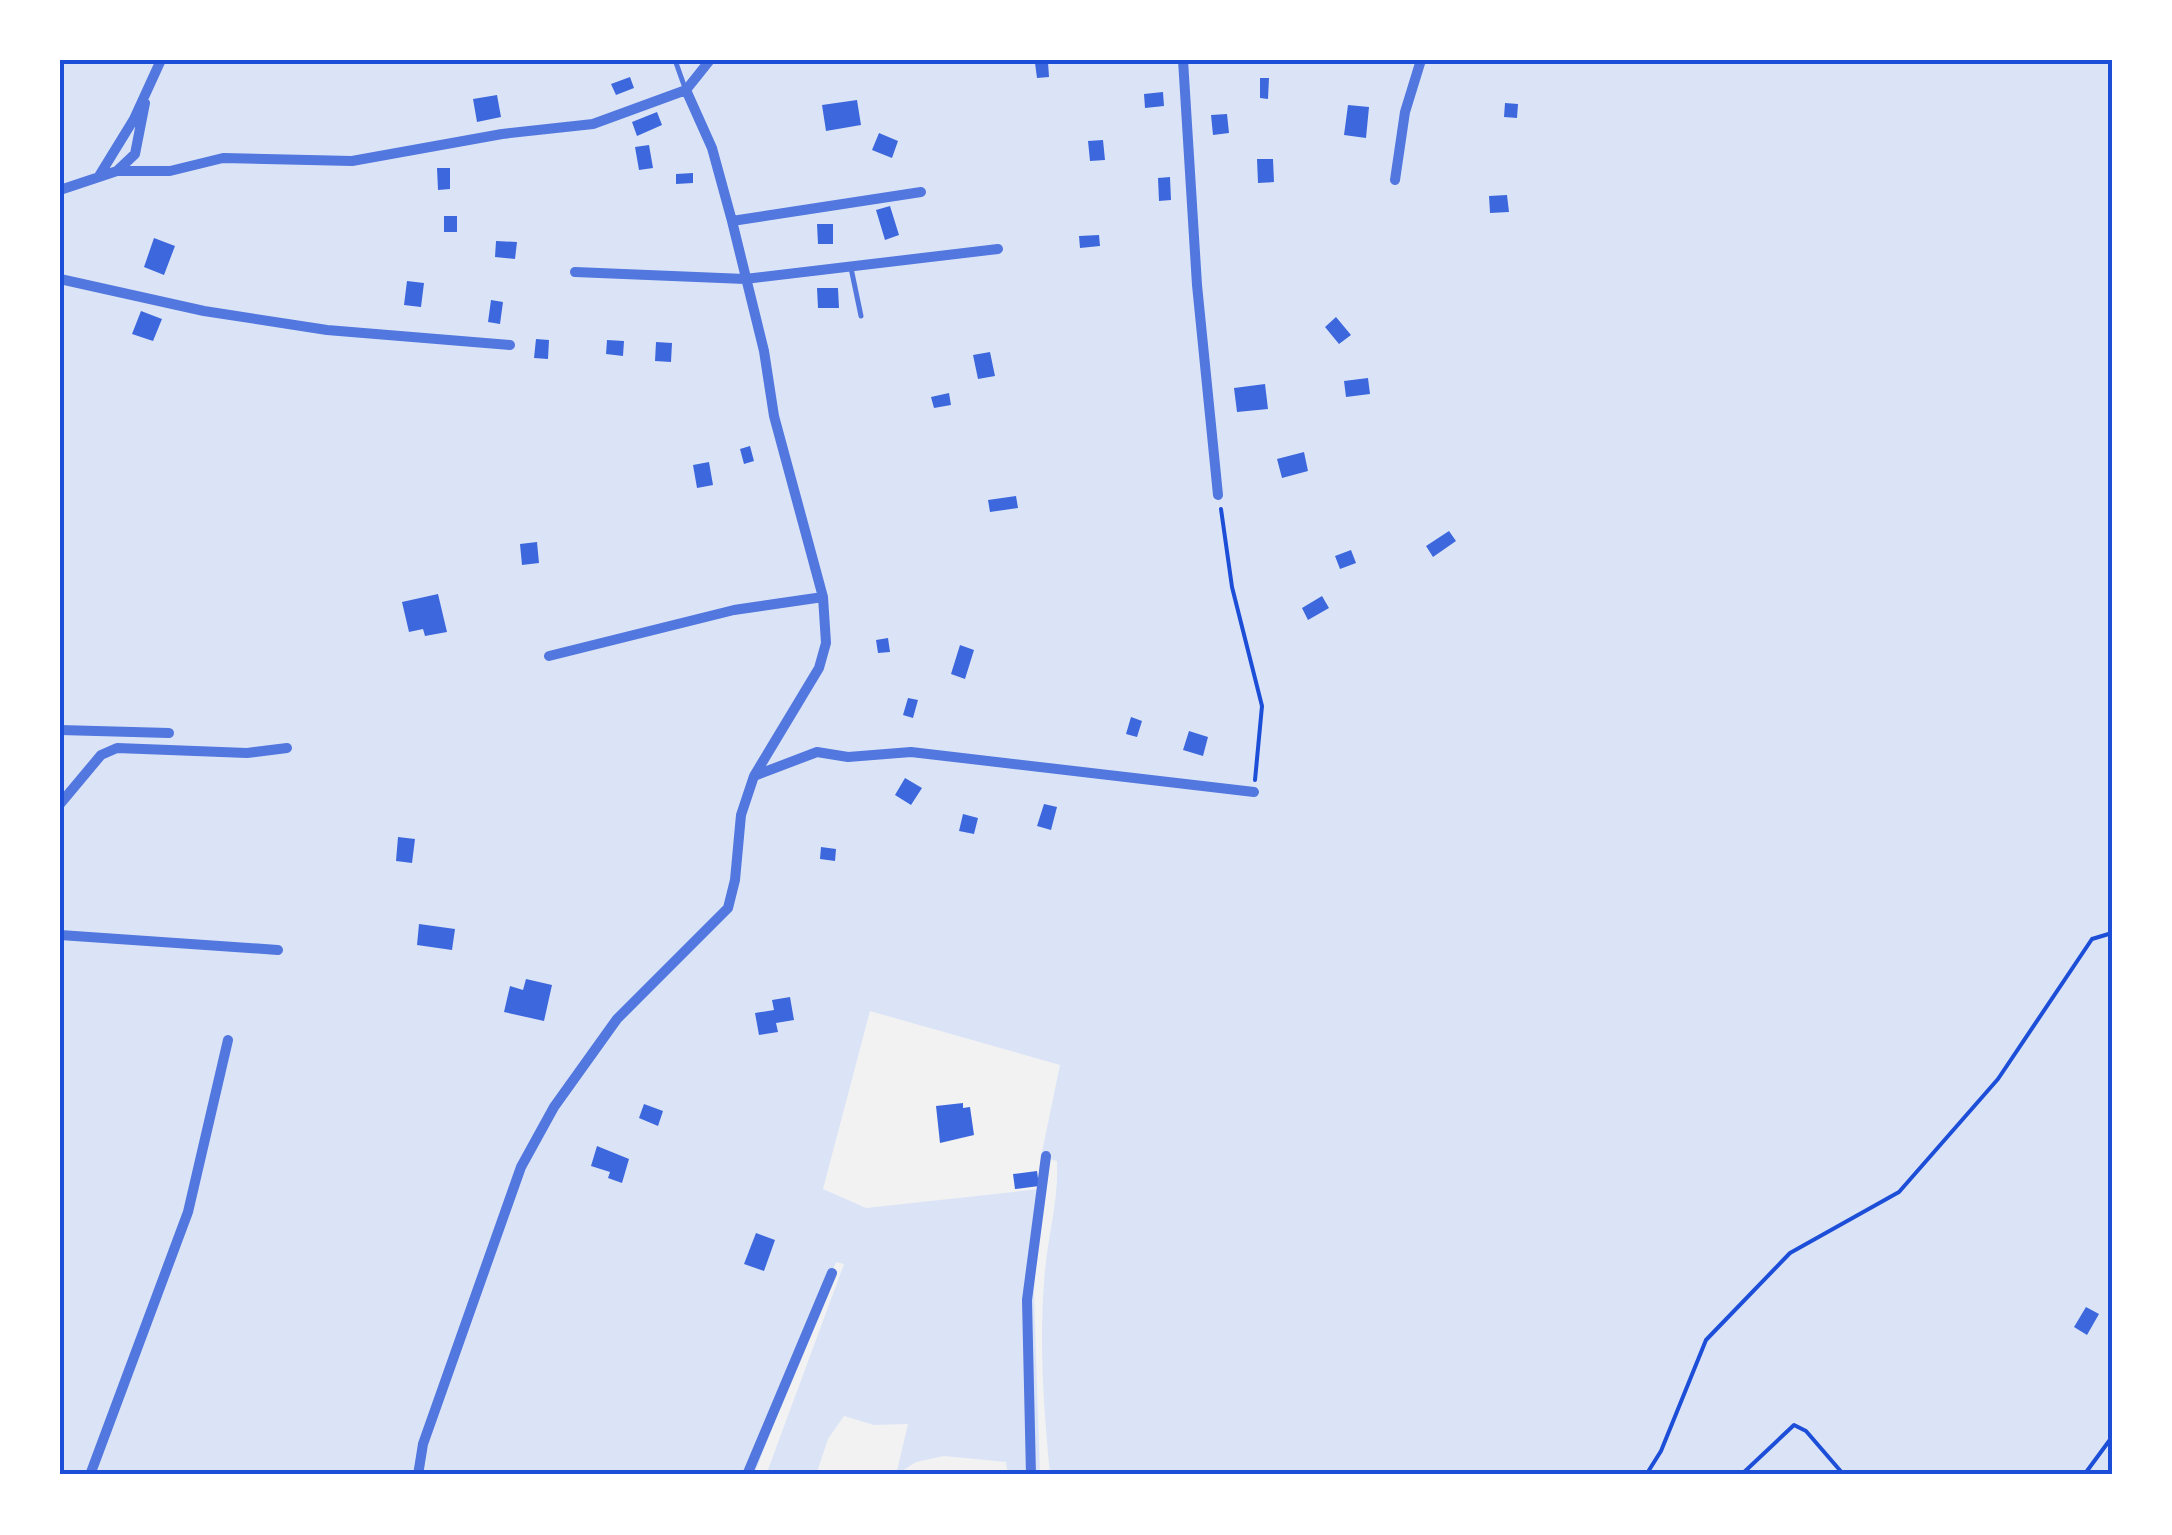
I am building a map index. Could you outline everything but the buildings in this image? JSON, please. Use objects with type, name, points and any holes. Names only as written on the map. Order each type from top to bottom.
[{"type":"street","points":[[99,177],[146,97],[162,60]]},
{"type":"street","points":[[60,190],[117,171],[170,172],[223,158],[368,158],[461,140],[593,124],[686,90],[710,60]]},
{"type":"street","points":[[1183,60],[1196,286],[1218,494]]},
{"type":"street","points":[[1395,180],[1405,112],[1421,60]]},
{"type":"street","points":[[418,1475],[423,1444],[521,1167],[554,1107],[616,1019],[728,908],[735,880],[740,815],[754,776],[818,668],[826,643],[823,596],[774,416],[732,221],[712,148],[686,90]]},
{"type":"street","points":[[117,171],[135,154],[146,97]]},
{"type":"street","points":[[732,221],[921,192]]},
{"type":"street","points":[[575,272],[746,278],[998,249]]},
{"type":"street","points":[[60,279],[204,311],[327,330],[510,345]]},
{"type":"street","points":[[549,656],[734,610],[823,596]]},
{"type":"street","points":[[60,730],[169,733]]},
{"type":"street","points":[[135,732],[135,747]]},
{"type":"street","points":[[60,804],[100,755],[135,747],[247,753],[288,748]]},
{"type":"street","points":[[754,776],[817,752],[848,756],[910,752],[1254,792]]},
{"type":"street","points":[[60,934],[278,950]]},
{"type":"street","points":[[90,1475],[188,1212],[228,1040]]},
{"type":"street","points":[[1032,1475],[1027,1300],[1046,1156]]},
{"type":"street","points":[[747,1475],[832,1273]]},
{"type":"lane","points":[[674,60],[686,90]]},
{"type":"lane","points":[[850,265],[861,316]]},
{"type":"path","points":[[1218,494],[1232,587],[1262,706],[1254,792]]},
{"type":"path","points":[[1646,1475],[1661,1451],[1706,1340],[1790,1254],[1899,1192],[1998,1080],[2092,939],[2112,933]]},
{"type":"path","points":[[1741,1475],[1794,1425],[1806,1431],[1844,1475]]},
{"type":"path","points":[[2084,1475],[2112,1436]]},
{"type":"shaded area","points":[[60,60],[2112,60],[2112,1475],[1050,1475],[1042,1331],[1057,1161],[1041,1157],[1060,1065],[870,1011],[823,1189],[866,1208],[1040,1189],[1034,1294],[1040,1475],[1008,1475],[1006,1462],[944,1456],[916,1462],[896,1475],[908,1424],[874,1425],[844,1416],[828,1439],[816,1475],[766,1475],[844,1264],[836,1262],[754,1475],[60,1475]]}]
